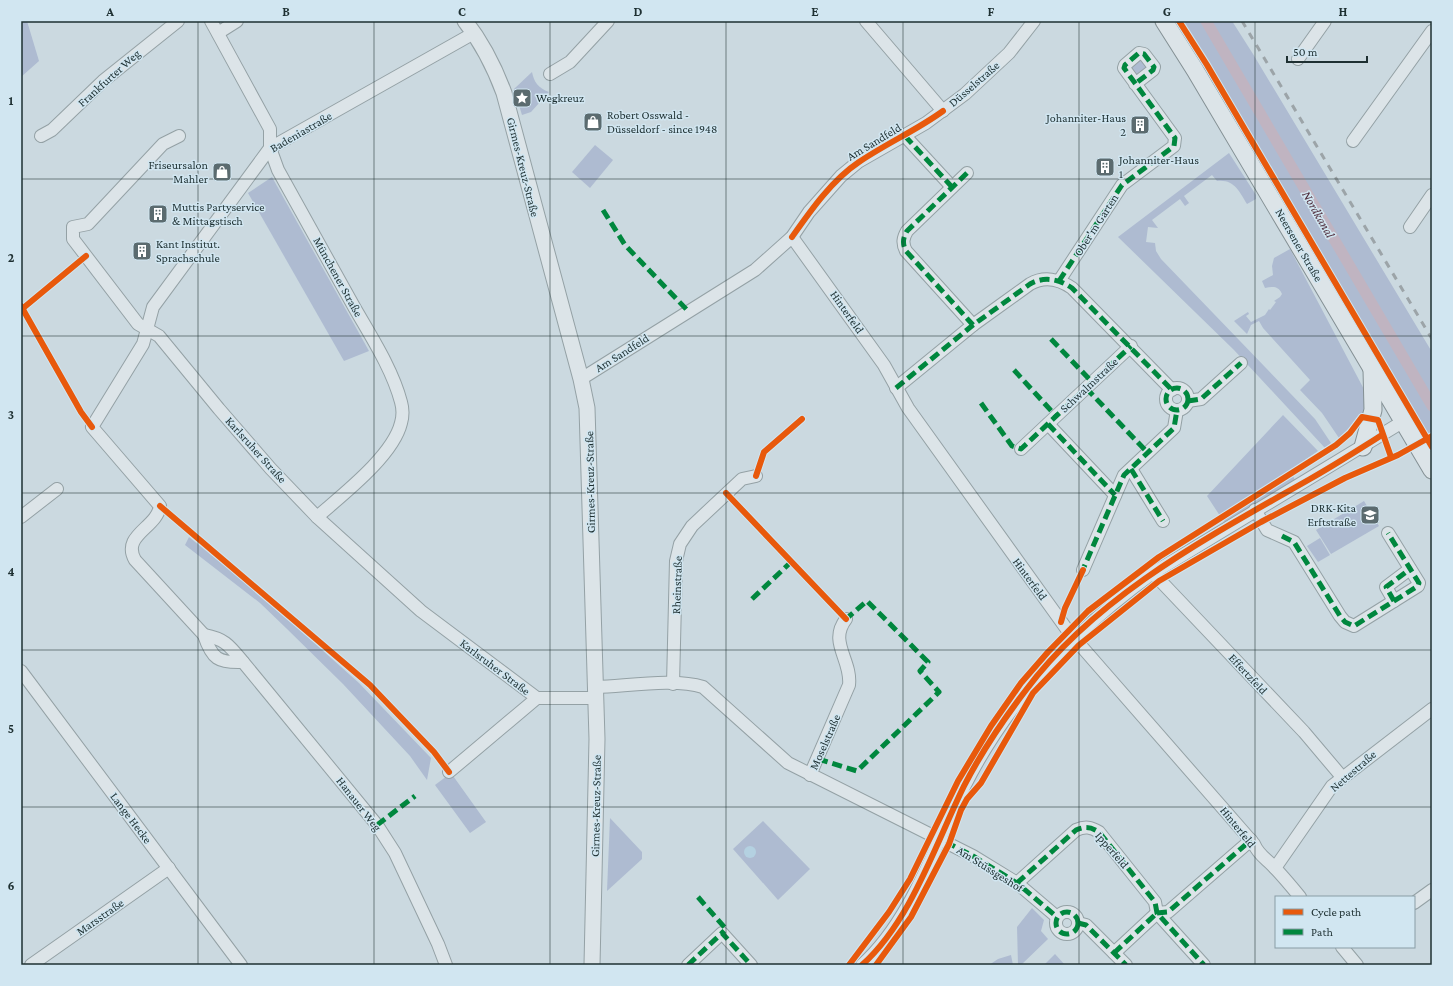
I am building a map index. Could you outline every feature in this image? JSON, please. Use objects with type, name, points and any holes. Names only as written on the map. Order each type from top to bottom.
[{"type":"main road","name":"Neersener Straße","points":[[1164,21],[1199,77],[1432,470]]},
{"type":"main road","points":[[1363,447],[1373,410],[1372,368]]},
{"type":"street","name":"Frankfurter Weg","points":[[41,136],[52,130],[103,80],[178,21]]},
{"type":"street","name":"Münchener Straße","points":[[211,21],[270,129],[270,148],[278,170],[376,347],[394,384],[403,413],[401,424],[396,435],[382,456],[317,517]]},
{"type":"street","points":[[218,33],[237,21]]},
{"type":"street","name":"Girmes-Kreuz-Straße","points":[[465,21],[491,60],[504,93],[581,379],[587,408],[597,693],[597,809],[592,965]]},
{"type":"street","points":[[550,74],[570,62],[608,21]]},
{"type":"street","name":"Düsselstraße","points":[[866,21],[943,110],[965,94],[1004,58],[1034,21]]},
{"type":"street","points":[[1298,59],[1325,21]]},
{"type":"street","points":[[1353,141],[1432,31]]},
{"type":"street","name":"Badeniastraße","points":[[204,635],[132,555],[130,550],[132,542],[156,516],[160,506],[92,427],[143,344],[153,307],[270,148],[474,33]]},
{"type":"street","name":"Ober'm Garten","points":[[1059,281],[1122,185],[1174,146],[1175,138],[1135,84]]},
{"type":"street","name":"Am Sandfeld","points":[[581,379],[755,270],[792,237],[809,212],[841,176],[858,162],[905,136],[943,110]]},
{"type":"street","name":"Karlsruher Straße","points":[[179,136],[163,144],[88,224],[73,227],[73,239],[138,324],[159,336],[241,435],[317,517],[421,611],[537,698],[597,693]]},
{"type":"street","name":"Am Sandfeld","points":[[905,136],[952,187]]},
{"type":"street","points":[[967,173],[907,231],[903,238],[903,244],[906,251],[973,325]]},
{"type":"street","points":[[1410,227],[1432,195]]},
{"type":"street","name":"Hinterfeld","points":[[792,237],[884,365],[896,388],[967,491],[1074,638],[1251,840],[1260,855],[1275,868],[1299,896]]},
{"type":"street","points":[[896,388],[973,325],[1038,279],[1059,281],[1072,288],[1172,390]]},
{"type":"street","name":"Schwalmstraße","points":[[1020,449],[1130,346]]},
{"type":"street","points":[[1188,401],[1185,392],[1179,389],[1172,390],[1168,395],[1167,402],[1170,408],[1177,410],[1185,406],[1188,401],[1201,399],[1241,363]]},
{"type":"street","points":[[1083,570],[1124,475],[1174,428],[1177,410]]},
{"type":"street","points":[[862,965],[880,946],[899,918],[965,785],[997,732],[1026,689],[1074,638],[1115,600],[1153,573],[1254,510],[1363,447],[1404,421]]},
{"type":"street","points":[[1048,424],[1115,495]]},
{"type":"street","points":[[1131,469],[1163,521]]},
{"type":"street","name":"Rheinstraße","points":[[673,684],[676,561],[680,544],[692,526],[742,478],[756,476]]},
{"type":"street","points":[[21,517],[57,489]]},
{"type":"street","points":[[1254,510],[1267,530],[1294,542],[1345,622],[1351,625],[1357,625],[1418,586],[1419,583],[1388,533]]},
{"type":"street","points":[[1394,602],[1386,587],[1410,569]]},
{"type":"street","name":"Effertzfeld","points":[[1153,573],[1304,732],[1342,777]]},
{"type":"street","name":"Moselstraße","points":[[846,619],[839,629],[838,636],[850,677],[849,685],[810,775],[939,839]]},
{"type":"street","points":[[204,635],[209,650],[220,660],[243,662]]},
{"type":"street","name":"Hanauer Weg","points":[[204,635],[219,638],[226,642],[378,825],[395,853],[438,944],[446,965]]},
{"type":"street","name":"Lange Hecke","points":[[21,671],[240,965]]},
{"type":"street","points":[[597,693],[673,684],[690,684],[703,687],[777,755],[810,775]]},
{"type":"street","points":[[449,772],[537,698]]},
{"type":"street","name":"Nettestraße","points":[[1275,868],[1325,795],[1342,777],[1432,709]]},
{"type":"street","name":"Ipperfeld","points":[[1017,883],[1076,830],[1086,827],[1099,832],[1155,902],[1157,913]]},
{"type":"street","name":"Am Stüssgeshof","points":[[939,839],[973,856],[1017,883],[1057,917],[1057,929],[1064,934],[1071,934],[1075,931],[1078,923]]},
{"type":"street","points":[[1114,953],[1157,913],[1168,912],[1251,840]]},
{"type":"street","name":"Marsstraße","points":[[32,965],[169,868]]},
{"type":"street","points":[[1415,902],[1432,890]]},
{"type":"street","points":[[1057,917],[1063,912],[1070,912],[1077,918],[1078,923],[1086,925],[1126,965]]},
{"type":"street","points":[[1157,913],[1204,965]]},
{"type":"street","points":[[688,965],[722,933],[751,965]]},
{"type":"street","points":[[1347,948],[1357,965]]},
{"type":"shaded area","points":[[21,21],[27,21],[39,61],[21,77]]},
{"type":"shaded area","points":[[1173,21],[1177,21],[1206,67],[1422,434],[1421,436]]},
{"type":"shaded area","points":[[1181,21],[1232,21],[1253,54],[1432,352],[1432,432],[1427,434],[1209,65]]},
{"type":"shaded area","points":[[1141,60],[1147,67],[1138,76],[1131,68],[1131,65]]},
{"type":"shaded area","points":[[532,72],[537,84],[542,89],[549,92],[531,112],[522,115],[514,89]]},
{"type":"shaded area","points":[[595,145],[613,160],[590,188],[572,172]]},
{"type":"shaded area","points":[[1229,153],[1256,195],[1256,199],[1247,204],[1232,184],[1217,181],[1212,175],[1184,196],[1189,203],[1185,206],[1180,199],[1152,220],[1158,228],[1148,227],[1146,242],[1155,243],[1156,251],[1161,259],[1315,419],[1331,443],[1325,448],[1234,350],[1118,237]]},
{"type":"shaded area","points":[[272,177],[369,351],[344,361],[248,193]]},
{"type":"shaded area","points":[[1290,249],[1367,395],[1367,405],[1362,415],[1339,438],[1322,413],[1300,390],[1310,380],[1263,328],[1259,321],[1251,325],[1247,334],[1234,321],[1248,312],[1249,314],[1246,316],[1251,322],[1265,315],[1269,309],[1270,310],[1276,302],[1274,301],[1282,294],[1277,288],[1265,288],[1262,281],[1273,275],[1272,266],[1274,258]]},
{"type":"shaded area","points":[[1283,415],[1318,451],[1290,470],[1295,480],[1224,522],[1207,496]]},
{"type":"shaded area","points":[[1364,501],[1379,526],[1331,554],[1316,530]]},
{"type":"shaded area","points":[[189,537],[264,598],[359,683],[431,758],[427,780],[410,756],[343,684],[286,628],[260,603],[185,545]]},
{"type":"shaded area","points":[[1320,538],[1330,555],[1318,562],[1307,546]]},
{"type":"shaded area","points":[[451,773],[486,822],[470,833],[435,785]]},
{"type":"shaded area","points":[[610,818],[642,852],[642,859],[607,891]]},
{"type":"shaded area","points":[[763,821],[810,869],[778,900],[733,849]]},
{"type":"shaded area","points":[[1032,908],[1044,920],[1041,931],[1048,939],[1021,965],[1018,965],[1017,927]]},
{"type":"shaded area","points":[[1055,954],[1065,965],[1044,965]]},
{"type":"shaded area","points":[[1011,955],[1013,965],[989,965],[998,959]]},
{"type":"sand","points":[[748,846],[752,846],[756,852],[752,858],[748,858],[744,854],[744,850]]},
{"type":"waterway","name":"Nordkanal","points":[[1206,21],[1432,406]]},
{"type":"railway","points":[[1242,21],[1432,339]]},
{"type":"marked path","points":[[1059,281],[1122,185],[1174,146],[1175,138],[1124,68],[1125,65],[1139,53],[1144,54],[1154,67],[1153,70],[1135,84]]},
{"type":"marked path","points":[[905,136],[952,187]]},
{"type":"marked path","points":[[967,173],[907,231],[904,238],[904,243],[906,251],[973,325]]},
{"type":"marked path","points":[[603,210],[625,245],[689,312]]},
{"type":"marked path","points":[[896,388],[973,325],[1030,284],[1046,279],[1062,282],[1072,288],[1172,390]]},
{"type":"marked path","points":[[1051,339],[1092,382]]},
{"type":"marked path","points":[[981,403],[1012,446],[1021,449],[1131,346]]},
{"type":"marked path","points":[[1188,401],[1201,399],[1241,363]]},
{"type":"marked path","points":[[1014,370],[1056,416]]},
{"type":"marked path","points":[[1086,388],[1148,453]]},
{"type":"marked path","points":[[1177,388],[1181,389],[1187,395],[1188,399],[1187,403],[1181,409],[1177,410],[1173,409],[1167,403],[1166,399],[1167,395],[1173,389],[1177,388]]},
{"type":"marked path","points":[[1081,574],[1124,475],[1174,428],[1177,410]]},
{"type":"marked path","points":[[1048,424],[1115,495]]},
{"type":"marked path","points":[[1131,469],[1163,521]]},
{"type":"marked path","points":[[1282,536],[1294,542],[1340,616],[1345,622],[1354,626],[1418,586],[1419,583],[1388,533]]},
{"type":"marked path","points":[[752,599],[791,562]]},
{"type":"marked path","points":[[1394,601],[1386,587],[1410,569]]},
{"type":"marked path","points":[[818,759],[857,771],[939,692],[920,671],[928,662],[867,601],[846,619],[845,618]]},
{"type":"marked path","points":[[377,825],[415,796]]},
{"type":"marked path","points":[[1017,883],[1076,830],[1082,828],[1093,829],[1099,832],[1155,902],[1157,913],[1204,965]]},
{"type":"marked path","points":[[1157,913],[1168,912],[1251,840]]},
{"type":"marked path","points":[[946,842],[973,856],[1017,883],[1057,917]]},
{"type":"marked path","points":[[698,897],[726,929],[722,933]]},
{"type":"marked path","points":[[1063,912],[1071,912],[1078,919],[1078,923],[1078,927],[1071,934],[1063,934],[1056,927],[1056,919],[1063,912]]},
{"type":"marked path","points":[[1114,953],[1157,913]]},
{"type":"marked path","points":[[1078,923],[1086,925],[1126,965]]},
{"type":"marked path","points":[[688,965],[722,933],[751,965]]},
{"type":"cycle path","points":[[1179,21],[1207,65],[1432,447]]},
{"type":"cycle path","points":[[792,237],[822,196],[849,169],[943,111]]},
{"type":"cycle path","points":[[22,309],[86,256]]},
{"type":"cycle path","points":[[21,306],[81,412],[92,427]]},
{"type":"cycle path","points":[[849,965],[889,912],[910,879],[958,781],[991,726],[1021,683],[1048,652],[1088,611],[1159,557],[1336,445],[1350,433],[1362,417],[1378,420],[1391,457]]},
{"type":"cycle path","points":[[756,476],[764,452],[802,419]]},
{"type":"cycle path","points":[[862,965],[895,927],[908,905],[932,857],[964,786],[985,749],[1017,701],[1054,656],[1086,625],[1157,570],[1233,523],[1382,435]]},
{"type":"cycle path","points":[[876,965],[911,917],[949,844],[961,810],[967,799],[981,783],[1033,693],[1079,645],[1159,581],[1261,522],[1345,478],[1398,455],[1432,436]]},
{"type":"cycle path","points":[[726,493],[846,619]]},
{"type":"cycle path","points":[[160,506],[370,685],[434,752],[449,772]]},
{"type":"cycle path","points":[[1061,622],[1065,608],[1083,570]]},
{"type":"place","name":"Wegkreuz","points":[[522,98]]},
{"type":"place","name":"Robert Osswald - Düsseldorf - since 1948","points":[[593,122]]},
{"type":"place","name":"Johanniter-Haus 2","points":[[1140,125]]},
{"type":"place","name":"Johanniter-Haus 1","points":[[1105,167]]},
{"type":"place","name":"Friseursalon Mahler","points":[[222,172]]},
{"type":"place","name":"Muttis Partyservice & Mittagstisch","points":[[158,214]]},
{"type":"place","name":"Kant Institut. Sprachschule","points":[[142,251]]},
{"type":"place","name":"DRK-Kita Erftstraße","points":[[1370,515]]}]
